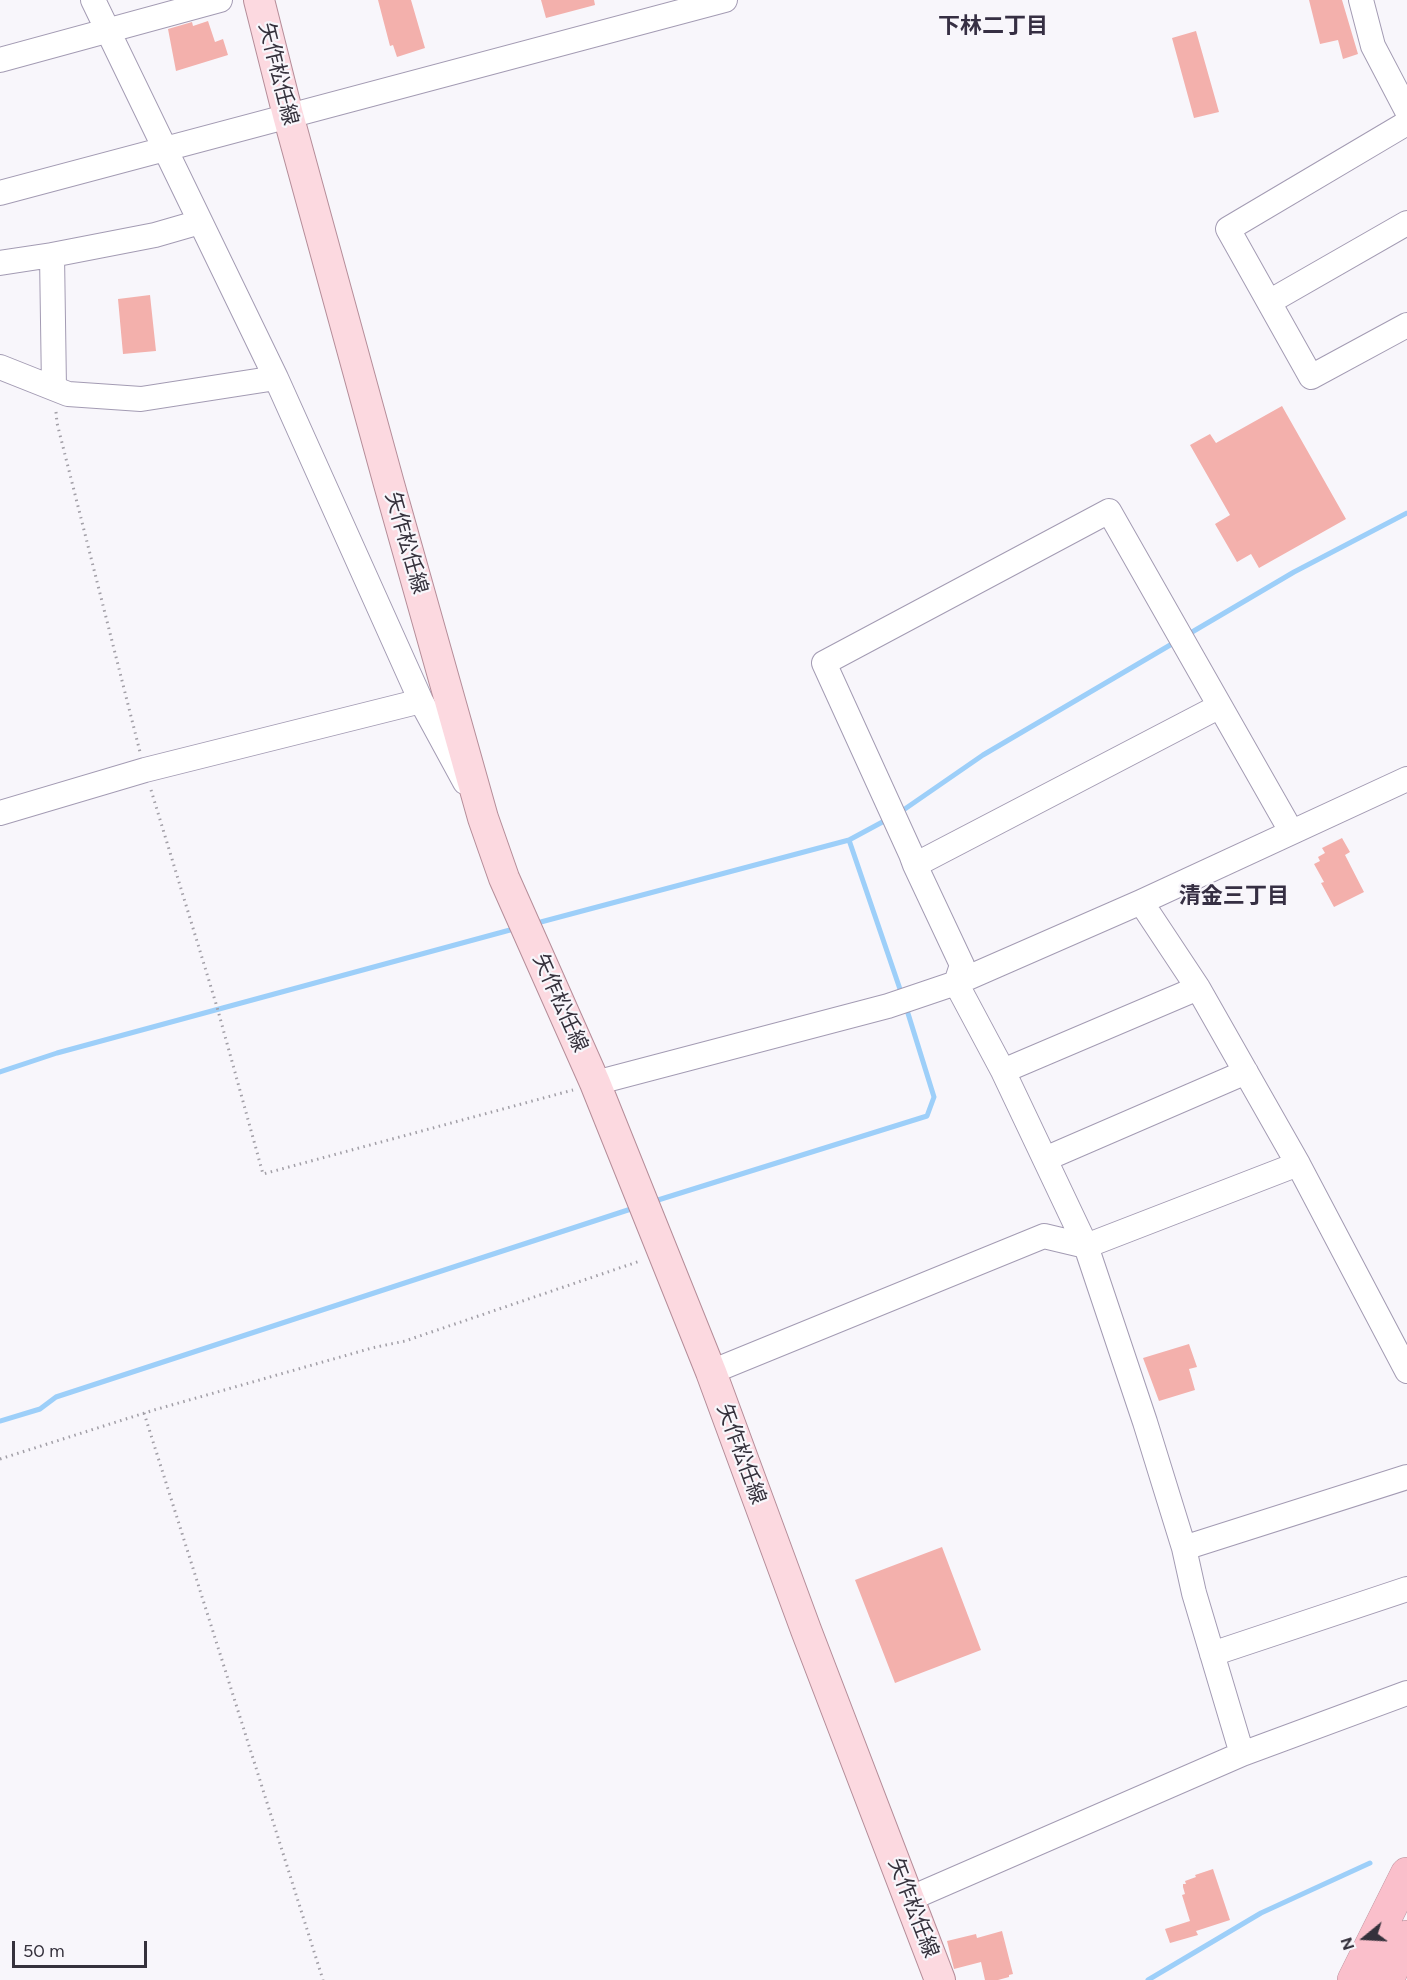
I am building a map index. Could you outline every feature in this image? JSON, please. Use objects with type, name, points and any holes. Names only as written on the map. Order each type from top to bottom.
[{"type":"highway","points":[[1354,1980],[1407,1874]]},
{"type":"highway","points":[[1387,1980],[1407,1937]]},
{"type":"main road","name":"矢作松任線","points":[[259,0],[288,115],[483,818],[504,878],[596,1083],[711,1372],[806,1630],[940,1980]]},
{"type":"street","points":[[93,0],[276,378],[421,701],[483,818]]},
{"type":"street","points":[[0,60],[220,0]]},
{"type":"street","points":[[0,193],[165,151],[288,115],[725,0]]},
{"type":"street","points":[[1361,0],[1373,46],[1407,111]]},
{"type":"street","points":[[1407,123],[1228,229],[1311,376],[1407,325]]},
{"type":"street","points":[[0,263],[155,235],[200,222]]},
{"type":"street","points":[[1269,302],[1407,223]]},
{"type":"street","points":[[51,255],[54,388]]},
{"type":"street","points":[[0,367],[68,394],[141,399],[276,378]]},
{"type":"street","points":[[947,986],[962,965],[824,663],[1109,511],[1291,831]]},
{"type":"street","points":[[0,813],[145,770],[421,701]]},
{"type":"street","points":[[915,865],[1220,706]]},
{"type":"street","points":[[596,1083],[897,1002],[947,986],[1141,902],[1407,778]]},
{"type":"street","points":[[1141,902],[1198,988],[1299,1164],[1407,1371]]},
{"type":"street","points":[[947,986],[1003,1071],[1086,1246],[1184,1548],[1194,1593],[1242,1754]]},
{"type":"street","points":[[1003,1071],[1198,988]]},
{"type":"street","points":[[1045,1159],[1246,1072]]},
{"type":"street","points":[[711,1372],[1044,1236],[1086,1246],[1299,1164]]},
{"type":"street","points":[[1184,1548],[1407,1477]]},
{"type":"street","points":[[1212,1654],[1407,1589]]},
{"type":"street","points":[[909,1899],[1242,1754],[1407,1694]]},
{"type":"path","points":[[54,388],[57,423],[145,770],[222,1023],[263,1174],[596,1083]]},
{"type":"path","points":[[0,1459],[144,1413],[372,1348],[405,1341],[663,1253]]},
{"type":"path","points":[[144,1413],[322,1980]]},
{"type":"building","points":[[378,0],[411,0],[425,48],[397,57],[393,45],[390,46]]},
{"type":"building","points":[[541,0],[594,0],[595,5],[546,18]]},
{"type":"building","points":[[1309,0],[1342,0],[1358,54],[1343,59],[1338,40],[1320,44]]},
{"type":"building","points":[[208,21],[215,42],[223,39],[228,55],[176,71],[168,29],[192,22],[193,26]]},
{"type":"building","points":[[1196,31],[1219,112],[1194,118],[1172,38]]},
{"type":"building","points":[[150,295],[156,351],[123,354],[118,299]]},
{"type":"building","points":[[1282,406],[1346,519],[1259,568],[1251,554],[1237,562],[1215,524],[1230,515],[1190,445],[1210,434],[1216,443]]},
{"type":"building","points":[[1342,838],[1350,852],[1345,855],[1364,892],[1334,907],[1314,864],[1320,861],[1318,857],[1325,853],[1322,848]]},
{"type":"building","points":[[1189,1344],[1197,1367],[1189,1369],[1195,1390],[1159,1401],[1143,1358]]},
{"type":"building","points":[[942,1547],[981,1650],[895,1683],[855,1580]]},
{"type":"building","points":[[1213,1869],[1230,1920],[1196,1931],[1198,1935],[1170,1943],[1165,1929],[1190,1921],[1182,1895],[1185,1894],[1183,1884],[1196,1877],[1195,1875]]},
{"type":"building","points":[[1002,1931],[1013,1974],[998,1980],[985,1980],[981,1962],[954,1969],[947,1941],[976,1934],[977,1938]]},
{"type":"waterway","points":[[1187,635],[1294,572],[1407,513]]},
{"type":"waterway","points":[[899,813],[983,755],[1177,641]]},
{"type":"waterway","points":[[537,923],[849,840],[888,819]]},
{"type":"waterway","points":[[849,840],[902,995]]},
{"type":"waterway","points":[[0,1072],[57,1053],[510,930]]},
{"type":"waterway","points":[[658,1200],[927,1116],[934,1097],[906,1007]]},
{"type":"waterway","points":[[0,1421],[40,1409],[56,1397],[634,1208]]},
{"type":"waterway","points":[[1148,1980],[1261,1913],[1370,1863]]},
{"type":"district","name":"下林二丁目","points":[[993,27]]},
{"type":"district","name":"清金三丁目","points":[[1234,897]]}]
